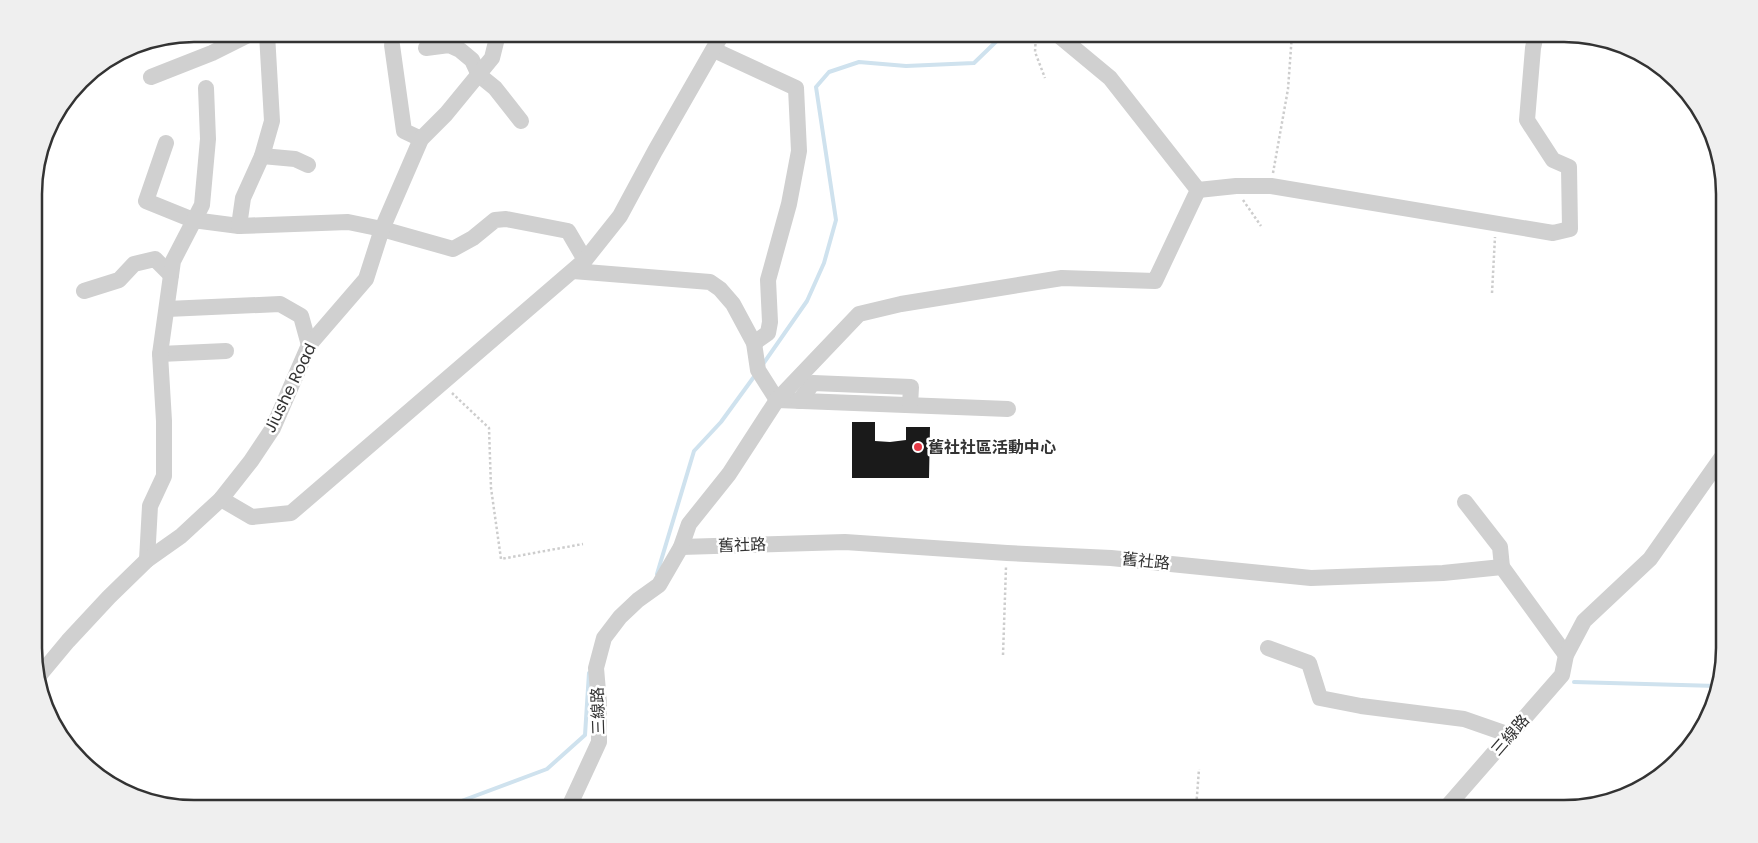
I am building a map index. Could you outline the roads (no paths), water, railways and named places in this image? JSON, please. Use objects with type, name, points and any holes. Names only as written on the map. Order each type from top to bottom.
[{"type":"street","points":[[151,77],[212,53],[234,42]]},
{"type":"street","points":[[238,226],[243,198],[262,156],[272,122],[267,42]]},
{"type":"street","name":"Jiushe Road","points":[[44,670],[109,597],[147,560],[181,536],[221,499],[251,461],[273,428],[309,345],[366,280],[382,229],[421,139],[446,114],[479,75],[492,58],[496,42]]},
{"type":"street","points":[[221,499],[252,517],[291,513],[579,265],[620,216],[718,42]]},
{"type":"street","points":[[1067,42],[1110,78],[1198,190]]},
{"type":"street","points":[[1198,190],[1236,186],[1271,186],[1496,222],[1552,233],[1570,229],[1569,168],[1553,160],[1527,120],[1534,42]]},
{"type":"street","points":[[392,45],[404,131],[421,139]]},
{"type":"street","points":[[426,48],[449,45],[460,50],[472,60],[479,75],[495,88],[521,121]]},
{"type":"street","points":[[714,50],[796,88],[799,151],[789,204],[768,280],[770,322],[768,332],[754,343]]},
{"type":"street","points":[[147,560],[150,506],[164,476],[164,421],[160,354],[173,261],[202,205],[208,139],[206,88]]},
{"type":"street","points":[[166,143],[146,201],[193,220],[238,226],[348,222],[382,229],[453,249],[472,238],[495,220],[506,219],[568,232],[579,265]]},
{"type":"street","points":[[262,156],[294,159],[308,165]]},
{"type":"street","points":[[681,547],[689,524],[729,474],[777,400],[859,314],[901,304],[1062,278],[1155,281],[1198,190]]},
{"type":"street","points":[[84,292],[119,280],[134,264],[155,259],[171,275]]},
{"type":"street","points":[[579,265],[710,282],[720,289],[733,304],[754,343],[758,370],[777,400]]},
{"type":"street","points":[[166,309],[280,304],[301,316],[309,345]]},
{"type":"street","points":[[160,354],[226,351]]},
{"type":"street","points":[[777,400],[799,401],[812,383],[911,387],[910,405],[1008,409]]},
{"type":"street","name":"三線路","points":[[1453,800],[1562,675],[1566,655],[1584,621],[1650,559],[1716,465]]},
{"type":"street","points":[[1464,502],[1500,547],[1502,567],[1566,655]]},
{"type":"street","name":"舊社路","points":[[681,547],[845,542],[1111,558],[1311,578],[1443,573],[1502,567]]},
{"type":"street","name":"三線路","points":[[572,800],[599,742],[599,703],[596,668],[604,638],[620,617],[638,600],[659,585],[681,547]]},
{"type":"street","points":[[1268,648],[1309,663],[1320,698],[1361,706],[1464,719],[1510,735]]},
{"type":"waterway","points":[[763,364],[807,301],[824,263],[836,220],[816,87],[829,72],[859,62],[906,66],[974,63],[996,42]]},
{"type":"waterway","points":[[657,574],[694,451],[721,422],[756,374]]},
{"type":"waterway","points":[[464,800],[547,769],[585,735],[589,673]]},
{"type":"waterway","points":[[1574,682],[1711,686]]},
{"type":"place","name":"舊社社區活動中心","points":[[918,447]]}]
